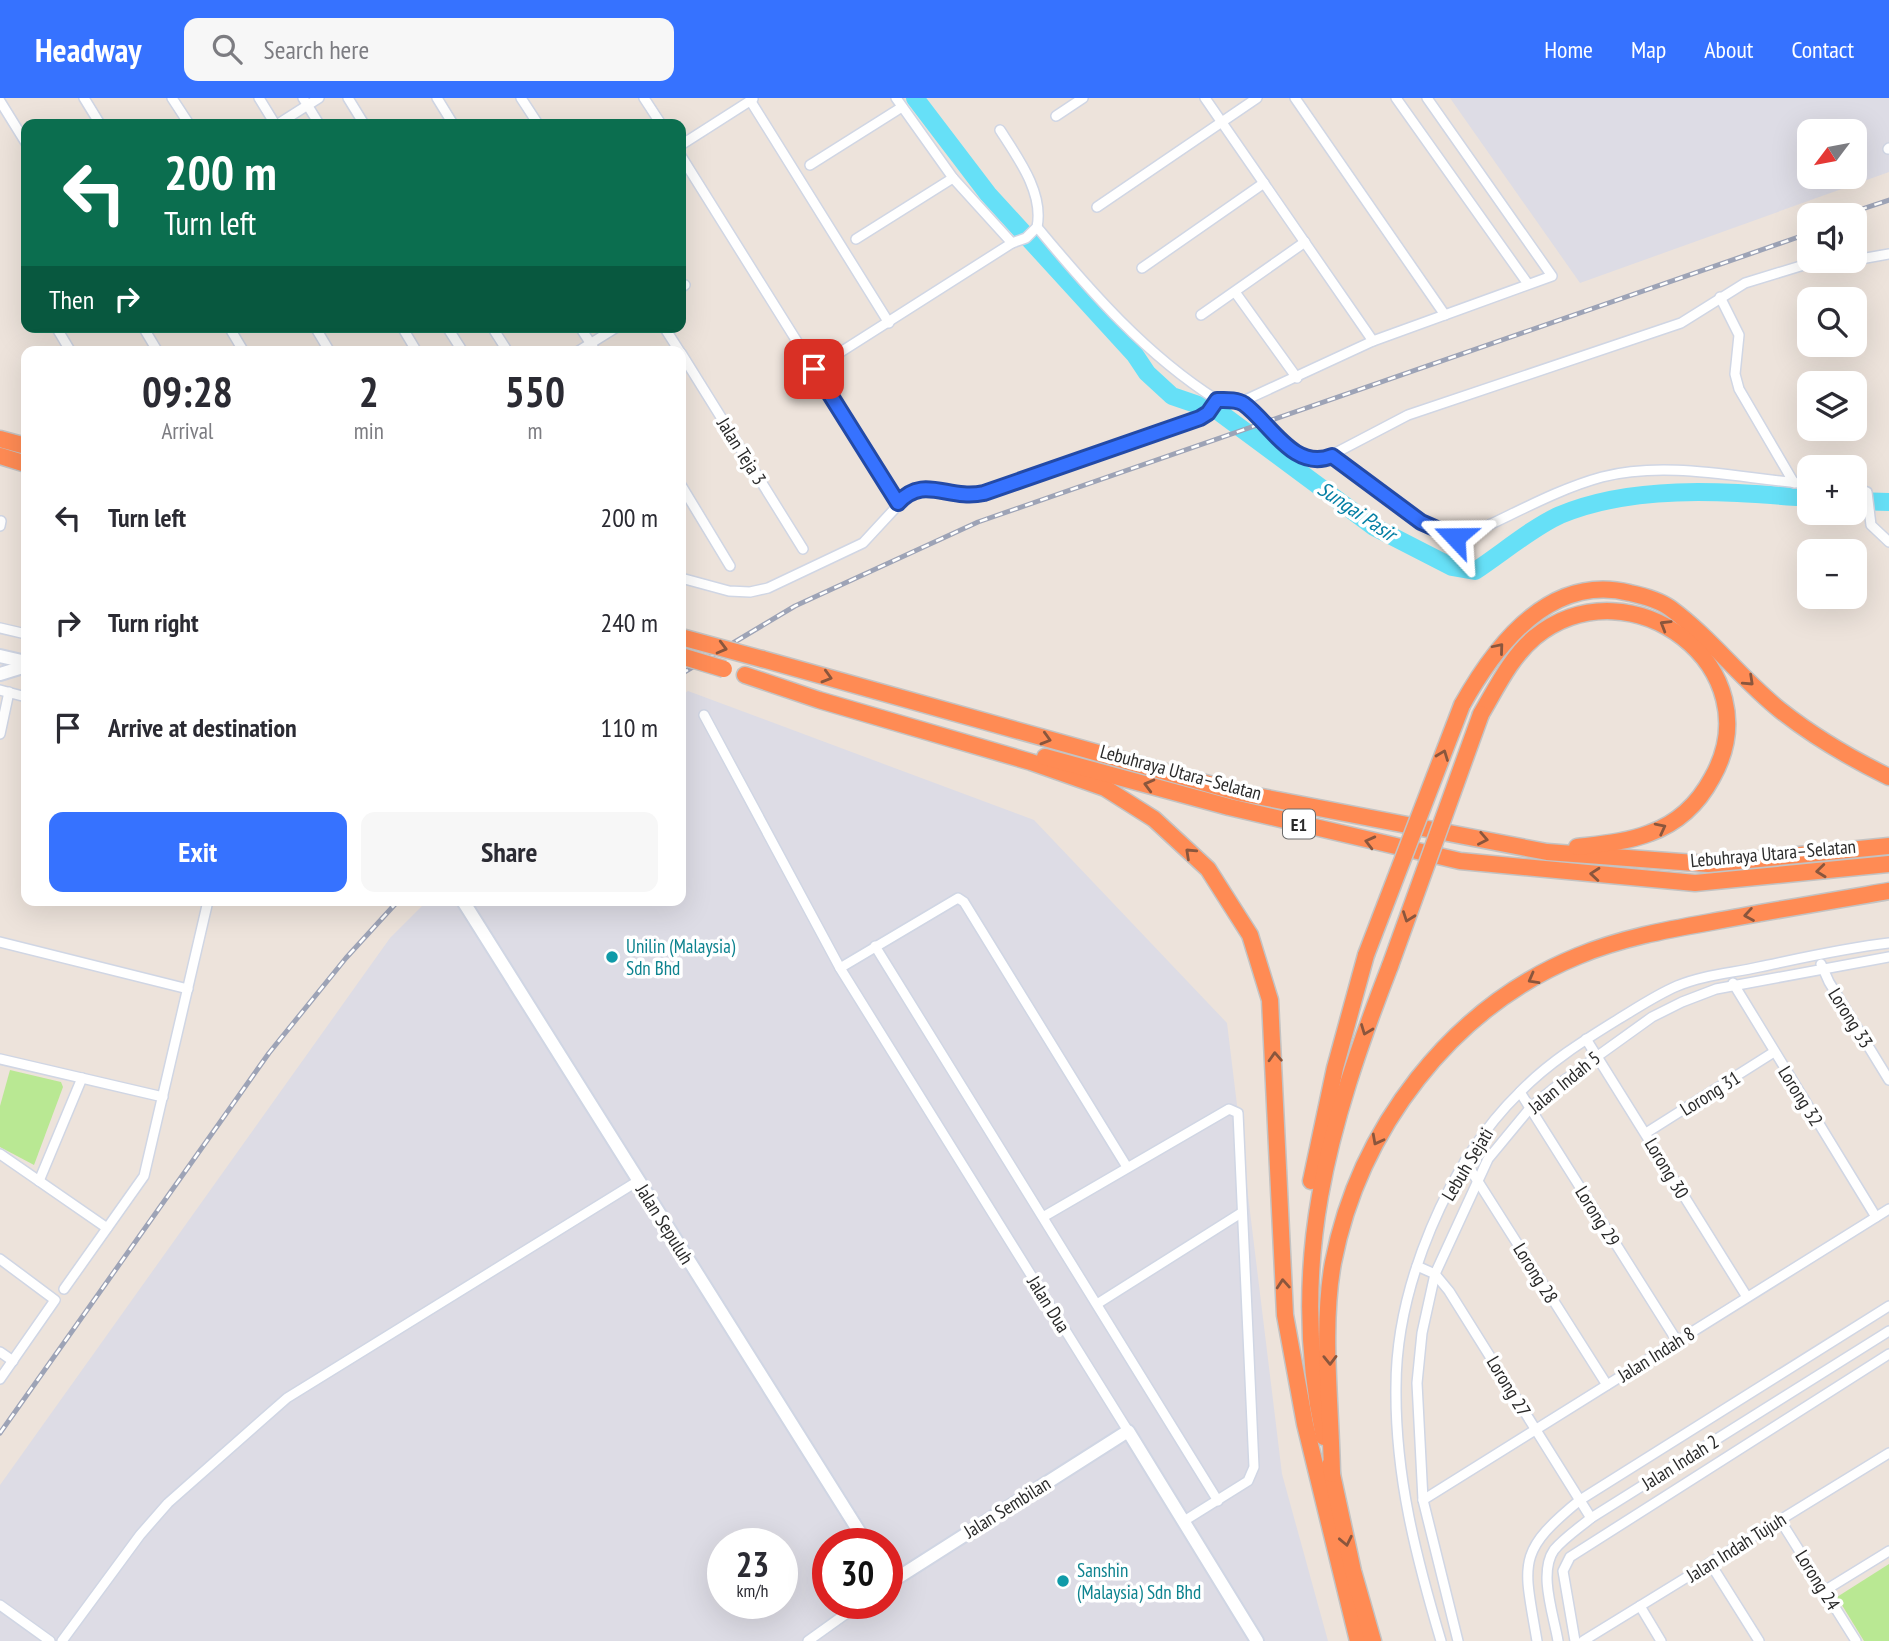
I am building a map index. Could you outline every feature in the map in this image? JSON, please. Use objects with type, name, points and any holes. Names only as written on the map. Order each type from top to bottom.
[{"type":"highway","points":[[0,439],[21,445]]},
{"type":"highway","points":[[0,456],[21,462]]},
{"type":"highway","points":[[1305,1424],[1298,1268],[1307,1201],[1335,1068],[1366,956],[1462,705],[1488,662],[1519,626],[1539,610],[1578,593],[1618,590],[1645,596],[1670,608],[1778,709],[1837,751],[1889,777]]},
{"type":"highway","points":[[1373,1641],[1353,1571],[1317,1405],[1311,1352],[1309,1272],[1313,1226],[1353,1062],[1481,715],[1519,652],[1558,623],[1606,610],[1637,612],[1661,622],[1688,640],[1703,658],[1728,711],[1727,732],[1715,773],[1691,808],[1652,833],[1626,840],[1547,852]]},
{"type":"highway","name":"Lebuhraya Utara–Selatan","points":[[686,638],[1241,793],[1547,852],[1708,864],[1889,846]]},
{"type":"highway","name":"Lebuhraya Utara–Selatan","points":[[686,658],[1229,807],[1435,858],[1695,883],[1889,864]]},
{"type":"highway","points":[[745,675],[819,701],[1031,762],[1105,788],[1154,819],[1208,869],[1250,935],[1270,1000],[1285,1315],[1305,1424],[1358,1641]]},
{"type":"highway","points":[[1332,1474],[1329,1303],[1333,1264],[1344,1220],[1376,1140],[1430,1063],[1458,1033],[1528,980],[1577,956],[1632,937],[1889,891]]},
{"type":"main road","points":[[0,656],[21,662]]},
{"type":"main road","points":[[0,674],[21,666]]},
{"type":"main road","name":"Jalan Sepuluh","points":[[466,906],[857,1528]]},
{"type":"main road","name":"Jalan Dua","points":[[1128,1431],[1257,1641]]},
{"type":"main road","name":"Jalan Sembilan","points":[[903,1572],[1128,1431]]},
{"type":"street","points":[[84,98],[97,119]]},
{"type":"street","points":[[172,98],[186,119]]},
{"type":"street","points":[[258,98],[273,119]]},
{"type":"street","points":[[283,119],[305,102],[319,98]]},
{"type":"street","points":[[348,98],[361,119]]},
{"type":"street","points":[[437,98],[450,119]]},
{"type":"street","points":[[521,98],[535,119]]},
{"type":"street","points":[[644,98],[658,119]]},
{"type":"street","points":[[896,98],[953,178],[1012,243]]},
{"type":"street","points":[[1056,116],[1083,98]]},
{"type":"street","points":[[1205,98],[1373,341]]},
{"type":"street","points":[[1097,207],[1257,98]]},
{"type":"street","points":[[1295,98],[1445,315]]},
{"type":"street","points":[[1396,98],[1528,284]]},
{"type":"street","points":[[686,579],[729,591],[750,592],[768,588],[863,543],[913,489],[960,495],[984,493],[1213,406],[1241,402],[1373,341],[1552,276],[1427,98]]},
{"type":"street","points":[[686,142],[752,99],[890,323]]},
{"type":"street","points":[[0,101],[21,135]]},
{"type":"street","points":[[305,102],[316,119]]},
{"type":"street","points":[[810,165],[902,107]]},
{"type":"street","points":[[814,369],[1031,233],[1039,206],[1000,130]]},
{"type":"street","points":[[686,164],[898,503]]},
{"type":"street","points":[[856,239],[953,178]]},
{"type":"street","points":[[1142,268],[1264,183]]},
{"type":"street","points":[[1031,233],[1213,406]]},
{"type":"street","points":[[1201,315],[1304,242]]},
{"type":"street","points":[[1867,258],[1889,254]]},
{"type":"street","points":[[1241,402],[1303,458],[1322,460],[1408,415],[1681,323],[1751,280],[1797,267]]},
{"type":"street","points":[[1235,292],[1297,378]]},
{"type":"street","points":[[1720,297],[1739,335],[1735,374],[1739,389],[1794,483]]},
{"type":"street","points":[[595,346],[610,333]]},
{"type":"street","name":"Jalan Teja 3","points":[[686,362],[803,549]]},
{"type":"street","points":[[1332,456],[1421,522],[1455,537],[1474,532],[1589,481],[1617,474],[1665,471],[1797,483]]},
{"type":"street","points":[[686,493],[730,566]]},
{"type":"street","points":[[1867,493],[1871,525],[1889,542]]},
{"type":"street","points":[[0,628],[21,633]]},
{"type":"street","points":[[0,734],[5,691]]},
{"type":"street","name":"Jalan Dua","points":[[704,715],[840,968],[1128,1431]]},
{"type":"street","points":[[840,968],[951,900],[958,898],[964,902],[1127,1167]]},
{"type":"street","points":[[64,1289],[140,1184],[207,906]]},
{"type":"street","points":[[0,942],[188,989]]},
{"type":"street","name":"Lebuh Sejati","points":[[1441,1641],[1416,1559],[1404,1504],[1397,1447],[1395,1385],[1401,1329],[1417,1266],[1440,1210],[1476,1142],[1520,1092],[1586,1039],[1677,986],[1729,973],[1889,943]]},
{"type":"street","points":[[875,946],[1218,1500]]},
{"type":"street","name":"Lorong 33","points":[[1819,955],[1822,968],[1889,1080]]},
{"type":"street","name":"Jalan Indah 5","points":[[1458,1641],[1423,1500],[1418,1383],[1422,1334],[1435,1274],[1488,1159],[1531,1107],[1596,1055],[1672,1007],[1707,992],[1889,957]]},
{"type":"street","name":"Lorong 32","points":[[1729,973],[1734,986],[1876,1217]]},
{"type":"street","name":"Lorong 30","points":[[1586,1039],[1747,1297]]},
{"type":"street","name":"Lorong 31","points":[[1646,1133],[1774,1052]]},
{"type":"street","points":[[0,1059],[163,1097]]},
{"type":"street","points":[[39,1181],[82,1078]]},
{"type":"street","name":"Lorong 29","points":[[1520,1092],[1676,1341]]},
{"type":"street","points":[[1043,1217],[1127,1167],[1234,1109],[1238,1113],[1254,1468],[1248,1481],[1184,1521]]},
{"type":"street","points":[[1,1156],[107,1228]]},
{"type":"street","name":"Lorong 28","points":[[1465,1161],[1606,1385]]},
{"type":"street","points":[[62,1641],[140,1535],[168,1503],[287,1398],[638,1181]]},
{"type":"street","name":"Jalan Indah 8","points":[[1423,1500],[1889,1209]]},
{"type":"street","points":[[1097,1304],[1241,1213]]},
{"type":"street","points":[[0,1259],[55,1300],[0,1380]]},
{"type":"street","points":[[1417,1266],[1435,1274]]},
{"type":"street","name":"Lorong 27","points":[[1435,1274],[1479,1336],[1591,1518]]},
{"type":"street","points":[[1537,1641],[1527,1563],[1531,1549],[1545,1528],[1580,1500],[1889,1306]]},
{"type":"street","name":"Jalan Indah 2","points":[[1558,1641],[1548,1564],[1560,1544],[1591,1518],[1889,1331]]},
{"type":"street","points":[[0,1352],[13,1361]]},
{"type":"street","name":"Jalan Indah 2","points":[[1575,1641],[1563,1571],[1570,1557],[1889,1354]]},
{"type":"street","name":"Jalan Indah Tujuh","points":[[1583,1641],[1889,1453]]},
{"type":"street","name":"Lorong 24","points":[[1780,1520],[1856,1641]]},
{"type":"street","points":[[1824,1591],[1889,1551]]},
{"type":"street","points":[[1710,1563],[1759,1641]]},
{"type":"street","points":[[0,1605],[50,1641]]},
{"type":"street","points":[[1640,1606],[1661,1641]]},
{"type":"street","points":[[808,1641],[839,1619]]},
{"type":"shaded area","points":[[1450,98],[1889,98],[1889,172],[1867,180],[1867,119],[1797,119],[1797,189],[1842,189],[1580,283]]},
{"type":"shaded area","points":[[688,691],[1034,820],[1227,1023],[1282,1474],[1328,1641],[0,1641],[0,1485],[390,938],[422,906],[686,906]]},
{"type":"green space","points":[[10,1070],[61,1082],[63,1087],[34,1165],[0,1147],[0,1106]]},
{"type":"green space","points":[[1889,1564],[1889,1641],[1864,1641],[1837,1597]]},
{"type":"waterway","name":"Sungai Pasir","points":[[915,98],[988,194],[1135,355],[1147,373],[1172,396],[1219,412],[1374,527],[1452,567],[1475,571],[1550,520],[1590,505],[1620,498],[1684,492],[1797,497]]},
{"type":"waterway","name":"Sungai Pasir","points":[[1867,501],[1889,502]]},
{"type":"railway","points":[[1867,207],[1889,200]]},
{"type":"railway","points":[[686,671],[795,606],[978,522],[1797,238]]},
{"type":"railway","points":[[0,1433],[269,1053],[346,958],[393,906]]},
{"type":"place","name":"Unilin (Malaysia) Sdn Bhd","points":[[612,957]]},
{"type":"place","name":"Sanshin (Malaysia) Sdn Bhd","points":[[1063,1581]]},
{"type":"route","points":[[814,369],[898,503],[907,493],[920,488],[971,496],[984,493],[1200,418],[1208,413],[1217,400],[1241,402],[1303,458],[1322,460],[1332,456],[1421,522],[1444,535],[1455,537]]}]
